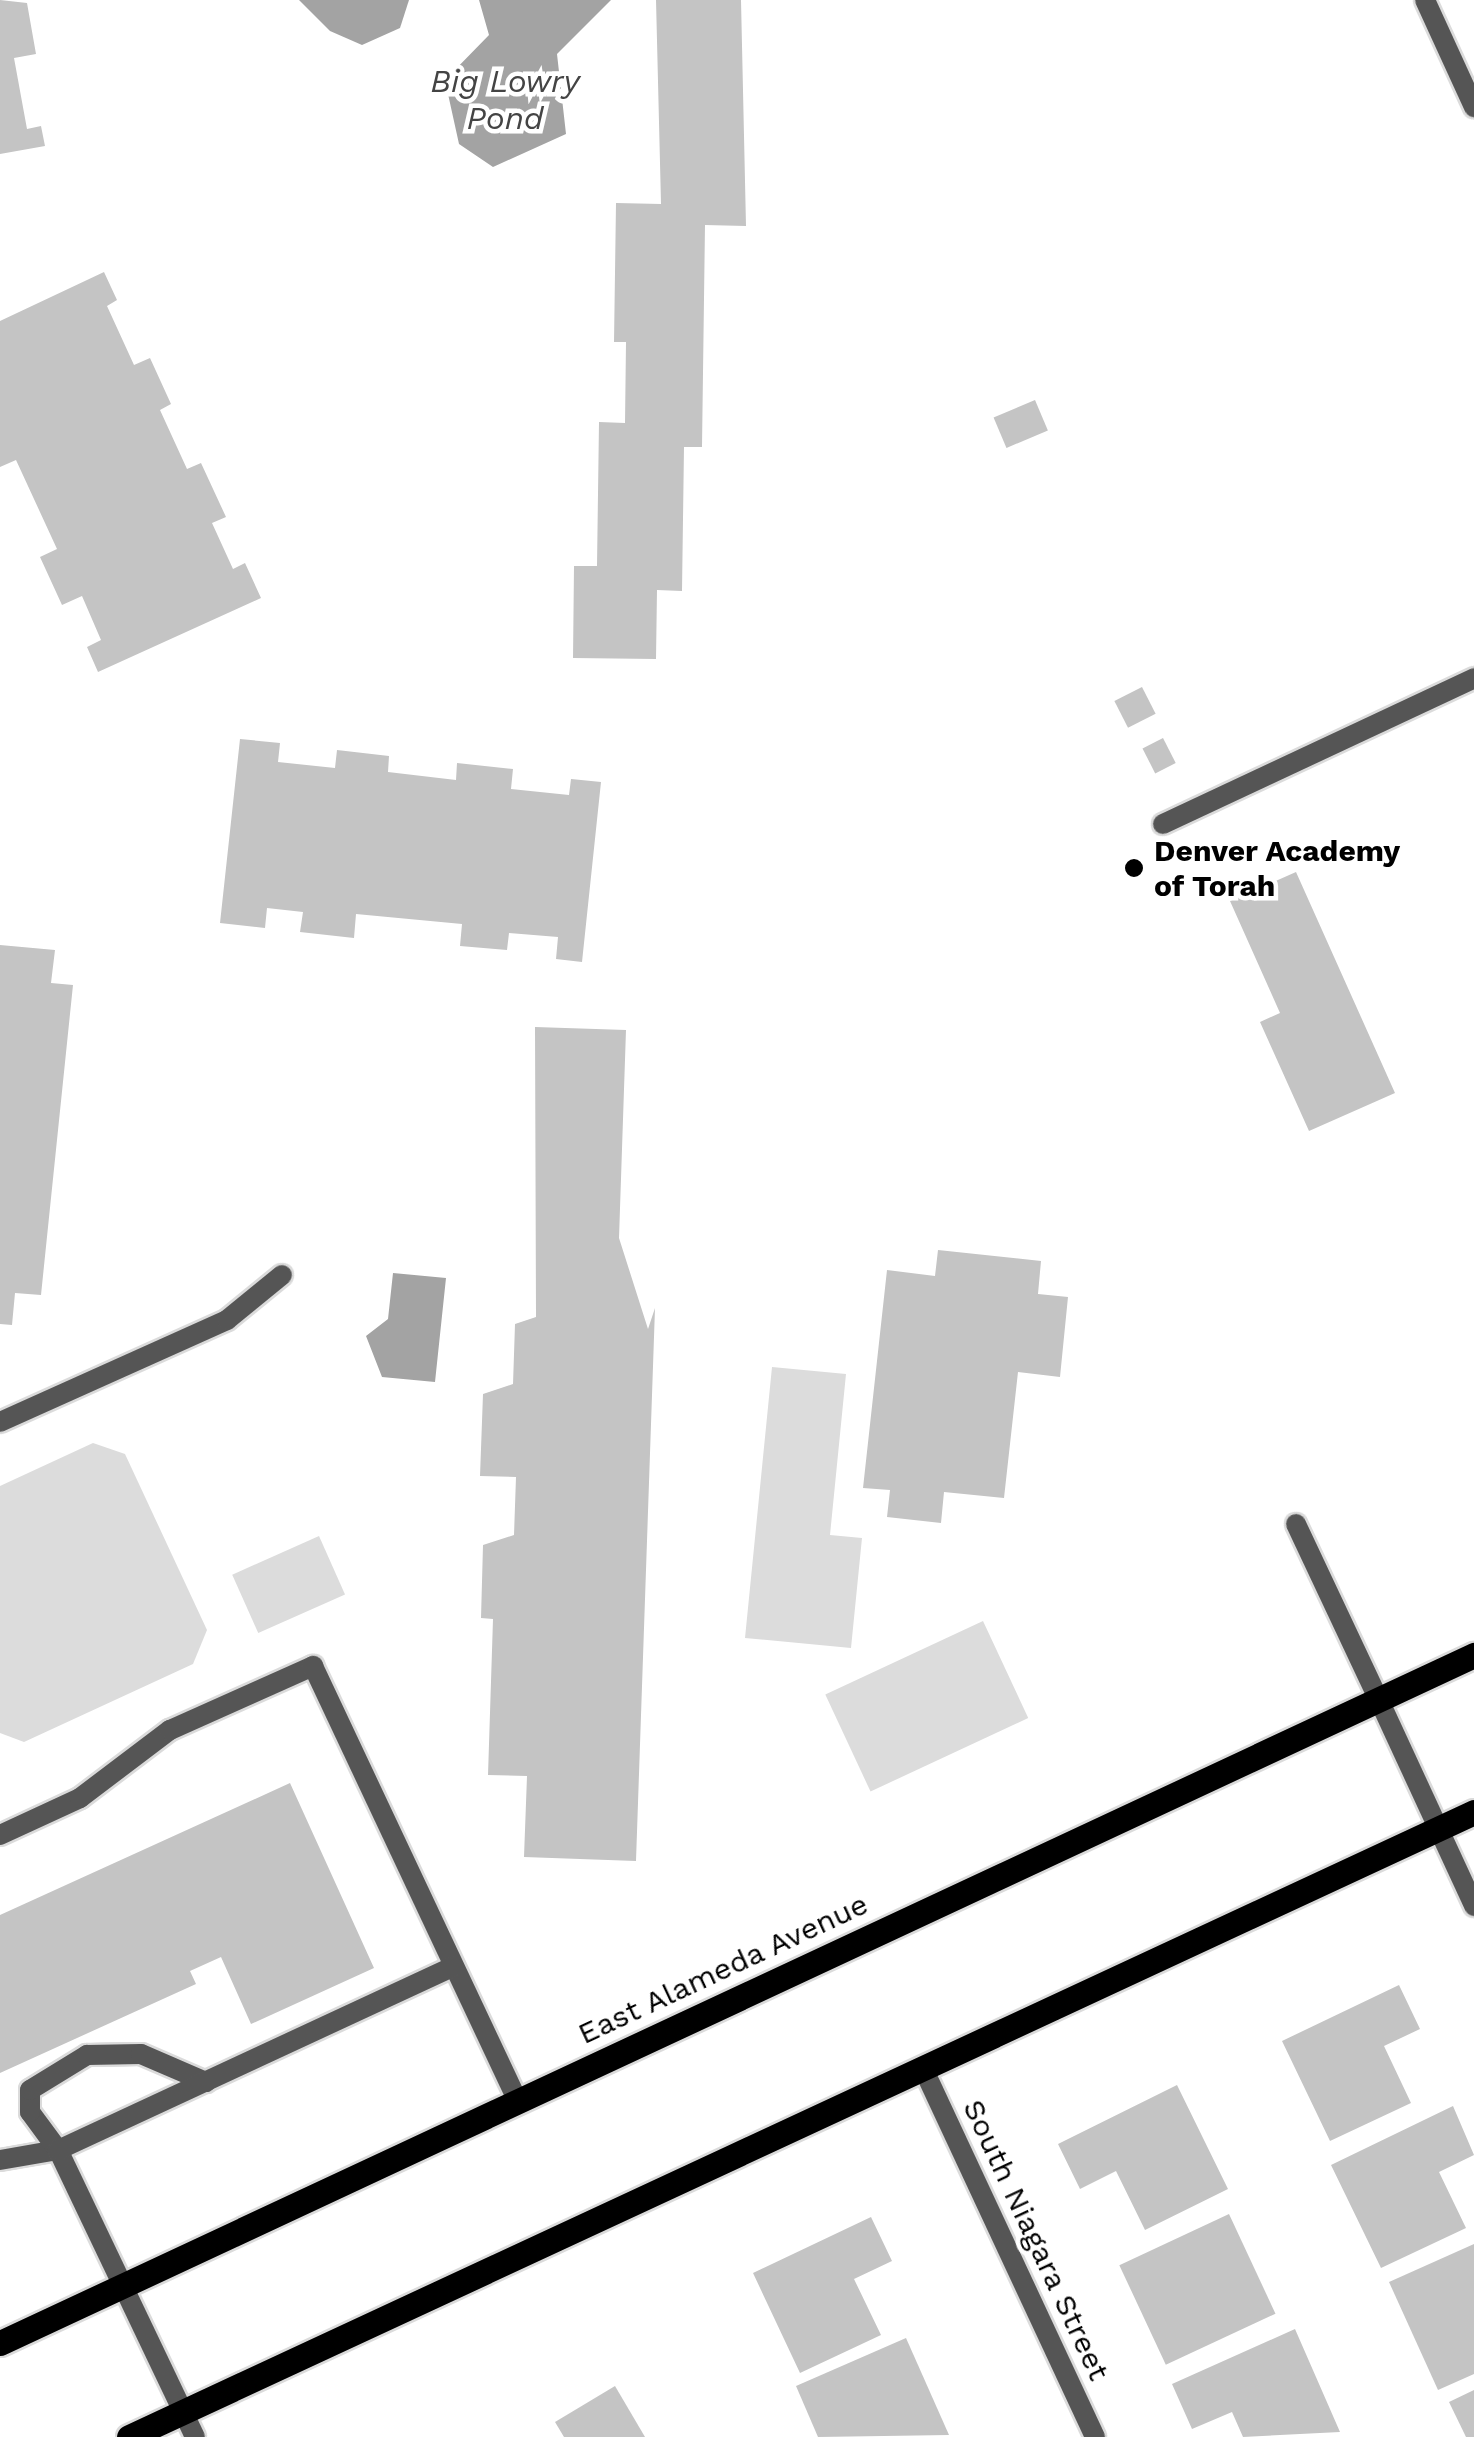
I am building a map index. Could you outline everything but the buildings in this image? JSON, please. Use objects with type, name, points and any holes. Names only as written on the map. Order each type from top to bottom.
[{"type":"main road","name":"East Alameda Avenue","points":[[0,2343],[1474,1656]]},
{"type":"main road","points":[[129,2437],[1474,1812]]},
{"type":"street","points":[[1425,0],[1474,107]]},
{"type":"street","points":[[1163,824],[1474,678]]},
{"type":"street","points":[[0,1422],[226,1320],[282,1275]]},
{"type":"street","points":[[1296,1524],[1474,1906]]},
{"type":"street","points":[[0,1835],[80,1798],[170,1730],[313,1666],[518,2100]]},
{"type":"street","points":[[0,2160],[58,2150],[453,1967]]},
{"type":"street","points":[[194,2437],[58,2150],[30,2112],[30,2090],[86,2055],[141,2054],[206,2082]]},
{"type":"street","name":"South Niagara Street","points":[[924,2068],[1095,2437]]},
{"type":"shaded area","points":[[772,1367],[846,1374],[830,1535],[862,1538],[851,1648],[745,1638]]},
{"type":"shaded area","points":[[93,1443],[125,1454],[207,1630],[193,1664],[24,1742],[0,1733],[0,1486]]},
{"type":"shaded area","points":[[319,1536],[345,1594],[258,1633],[232,1575]]},
{"type":"shaded area","points":[[983,1621],[1028,1718],[871,1792],[825,1695]]},
{"type":"water","name":"Big Lowry Pond","points":[[299,0],[409,0],[400,28],[362,45],[330,31]]},
{"type":"water","name":"Big Lowry Pond","points":[[479,0],[611,0],[557,54],[566,134],[493,167],[459,144],[448,94],[448,77],[489,35]]},
{"type":"water","points":[[393,1273],[446,1278],[435,1382],[382,1377],[366,1336],[388,1319]]},
{"type":"place","name":"Denver Academy of Torah","points":[[1134,868]]}]
